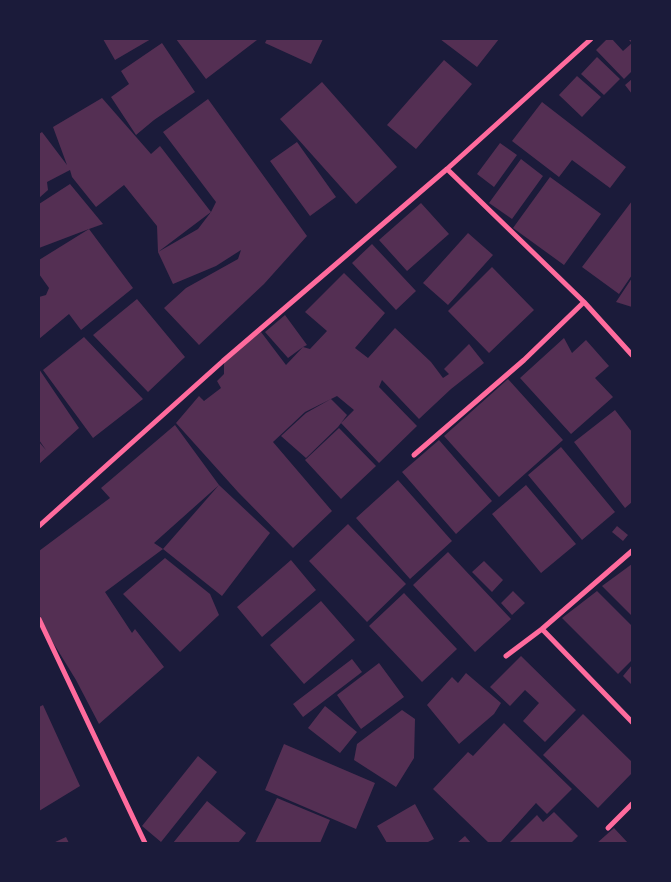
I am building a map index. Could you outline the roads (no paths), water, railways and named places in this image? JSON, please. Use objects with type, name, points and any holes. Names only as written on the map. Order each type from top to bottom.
[{"type":"street","points":[[39,526],[223,361],[447,169],[591,39]]},
{"type":"street","points":[[447,169],[584,302],[632,355]]},
{"type":"street","points":[[414,456],[524,360],[584,302]]},
{"type":"street","points":[[506,656],[542,629],[632,551]]},
{"type":"street","points":[[39,619],[145,843]]},
{"type":"street","points":[[542,629],[632,722]]},
{"type":"street","points":[[608,828],[632,804]]}]
